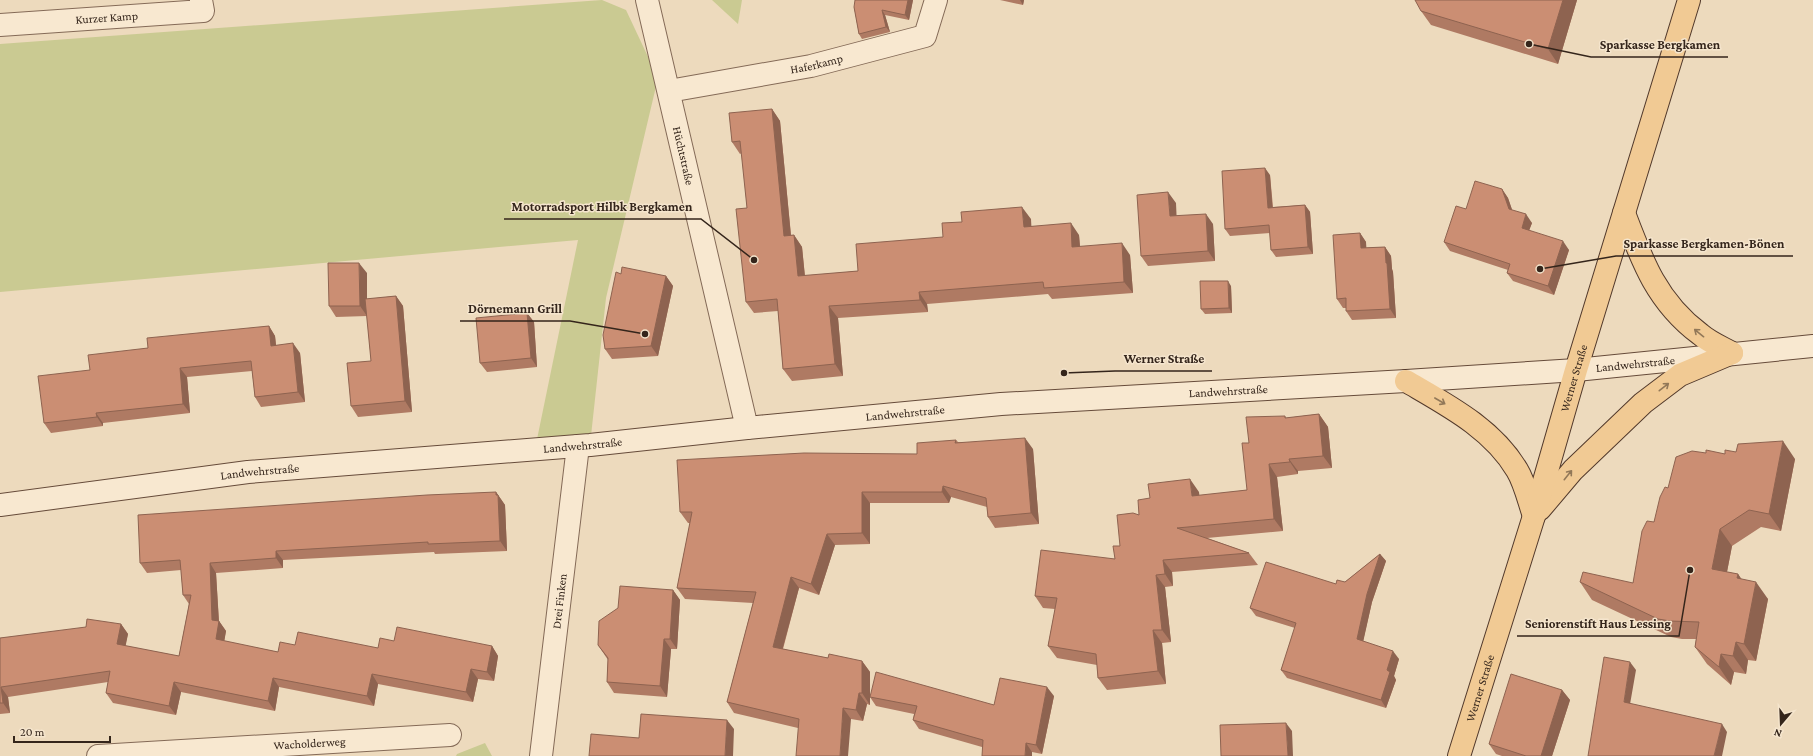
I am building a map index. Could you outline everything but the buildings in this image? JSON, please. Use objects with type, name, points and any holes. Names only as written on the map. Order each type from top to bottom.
[{"type":"main road","name":"Kurzer Kamp","points":[[0,25],[203,11],[202,0]]},
{"type":"main road","name":"Hüchtstraße","points":[[647,0],[747,428]]},
{"type":"main road","name":"Haferkamp","points":[[669,91],[811,66],[926,36],[936,0]]},
{"type":"main road","name":"Werner Straße","points":[[1459,756],[1534,516],[1576,370],[1689,0]]},
{"type":"main road","points":[[1624,213],[1641,259],[1661,296],[1700,334],[1732,353]]},
{"type":"main road","name":"Landwehrstraße","points":[[0,505],[248,472],[578,446],[747,428],[1054,400],[1406,381],[1576,370],[1813,346]]},
{"type":"main road","points":[[1534,516],[1572,470],[1643,403],[1680,375],[1732,353]]},
{"type":"main road","points":[[1406,381],[1458,411],[1493,439],[1518,471],[1534,516]]},
{"type":"main road","name":"Drei Finken","points":[[541,756],[578,446]]},
{"type":"main road","name":"Wacholderweg","points":[[98,756],[450,735]]},
{"type":"green space","points":[[602,0],[626,10],[658,78],[606,298],[590,445],[535,449],[578,240],[0,292],[0,44]]},
{"type":"green space","points":[[712,0],[742,0],[738,24]]},
{"type":"green space","points":[[485,743],[492,756],[456,756],[457,754]]},
{"type":"place","name":"Sparkasse Bergkamen","points":[[1529,44]]},
{"type":"place","name":"Motorradsport Hilbk Bergkamen","points":[[754,260]]},
{"type":"place","name":"Sparkasse Bergkamen-Bönen","points":[[1540,269]]},
{"type":"place","name":"Dörnemann Grill","points":[[645,334]]},
{"type":"place","name":"Werner Straße","points":[[1064,373]]},
{"type":"place","name":"Seniorenstift Haus Lessing","points":[[1690,570]]}]
